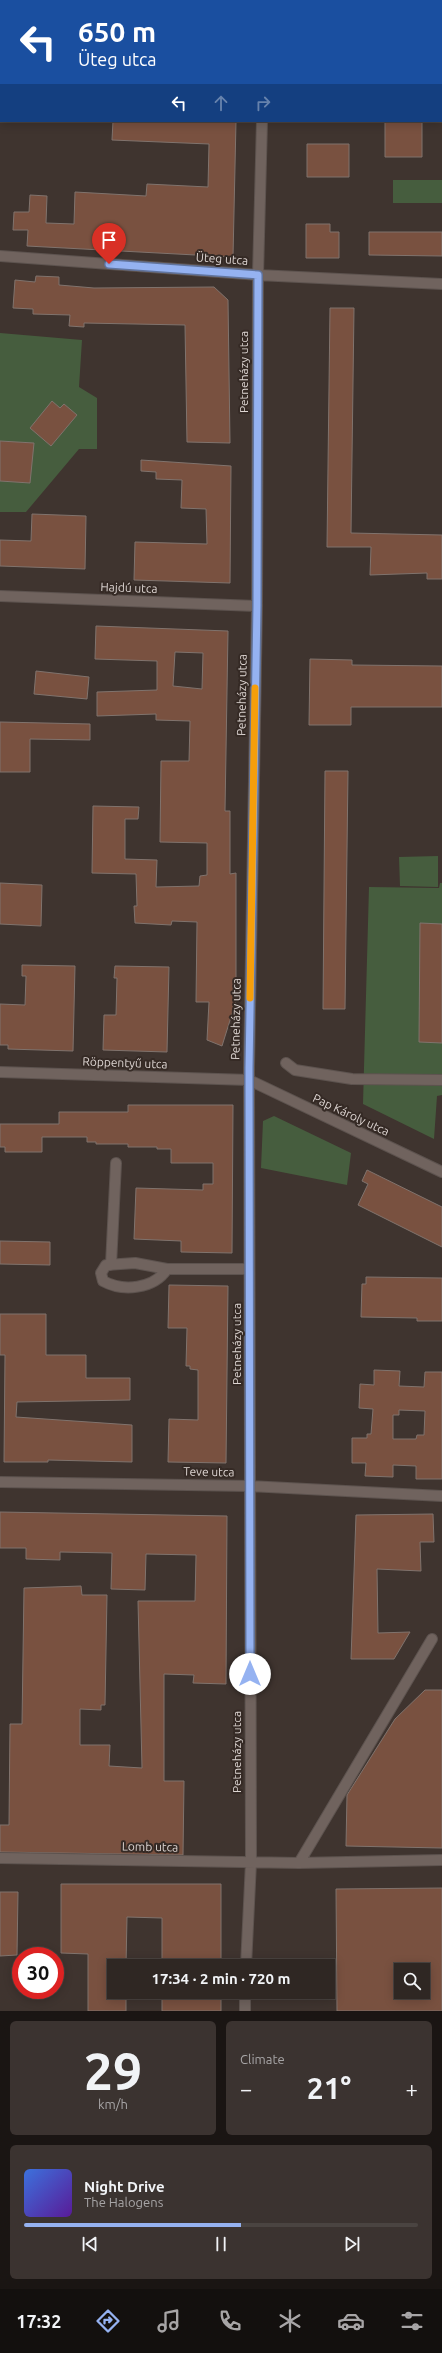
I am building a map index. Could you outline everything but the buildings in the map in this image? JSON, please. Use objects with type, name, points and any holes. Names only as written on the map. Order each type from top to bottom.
[{"type":"street","name":"Petneházy utca","points":[[246,1959],[251,1862],[249,1080],[257,606],[258,275],[262,122]]},
{"type":"street","name":"Üteg utca","points":[[0,256],[258,275],[442,284]]},
{"type":"street","name":"Hajdú utca","points":[[0,596],[257,606]]},
{"type":"street","points":[[286,1063],[295,1070],[352,1079],[442,1080]]},
{"type":"street","name":"Röppentyű utca","points":[[0,1072],[249,1080]]},
{"type":"street","name":"Pap Károly utca","points":[[249,1080],[442,1172]]},
{"type":"street","points":[[111,1265],[116,1163]]},
{"type":"street","points":[[167,1269],[161,1277],[150,1284],[120,1287],[103,1280],[102,1269],[111,1265],[135,1263],[167,1269],[249,1269]]},
{"type":"street","name":"Teve utca","points":[[0,1482],[249,1486],[442,1496]]},
{"type":"street","points":[[299,1863],[432,1639]]},
{"type":"street","name":"Lomb utca","points":[[0,1858],[299,1863],[442,1860]]},
{"type":"street","points":[[245,1999],[245,2011]]},
{"type":"green space","points":[[393,180],[442,180],[442,203],[393,203]]},
{"type":"green space","points":[[0,333],[82,340],[79,387],[97,398],[97,449],[79,449],[26,512],[0,512]]},
{"type":"green space","points":[[438,856],[438,887],[400,886],[399,857]]},
{"type":"green space","points":[[440,883],[442,883],[442,1095],[437,1096],[434,1139],[363,1104],[369,887],[439,888]]},
{"type":"green space","points":[[274,1116],[351,1153],[347,1185],[261,1168],[263,1121]]},
{"type":"slow traffic","points":[[250,998],[255,688]]},
{"type":"route","points":[[109,264],[258,275],[257,606],[249,1068],[250,1674]]}]
